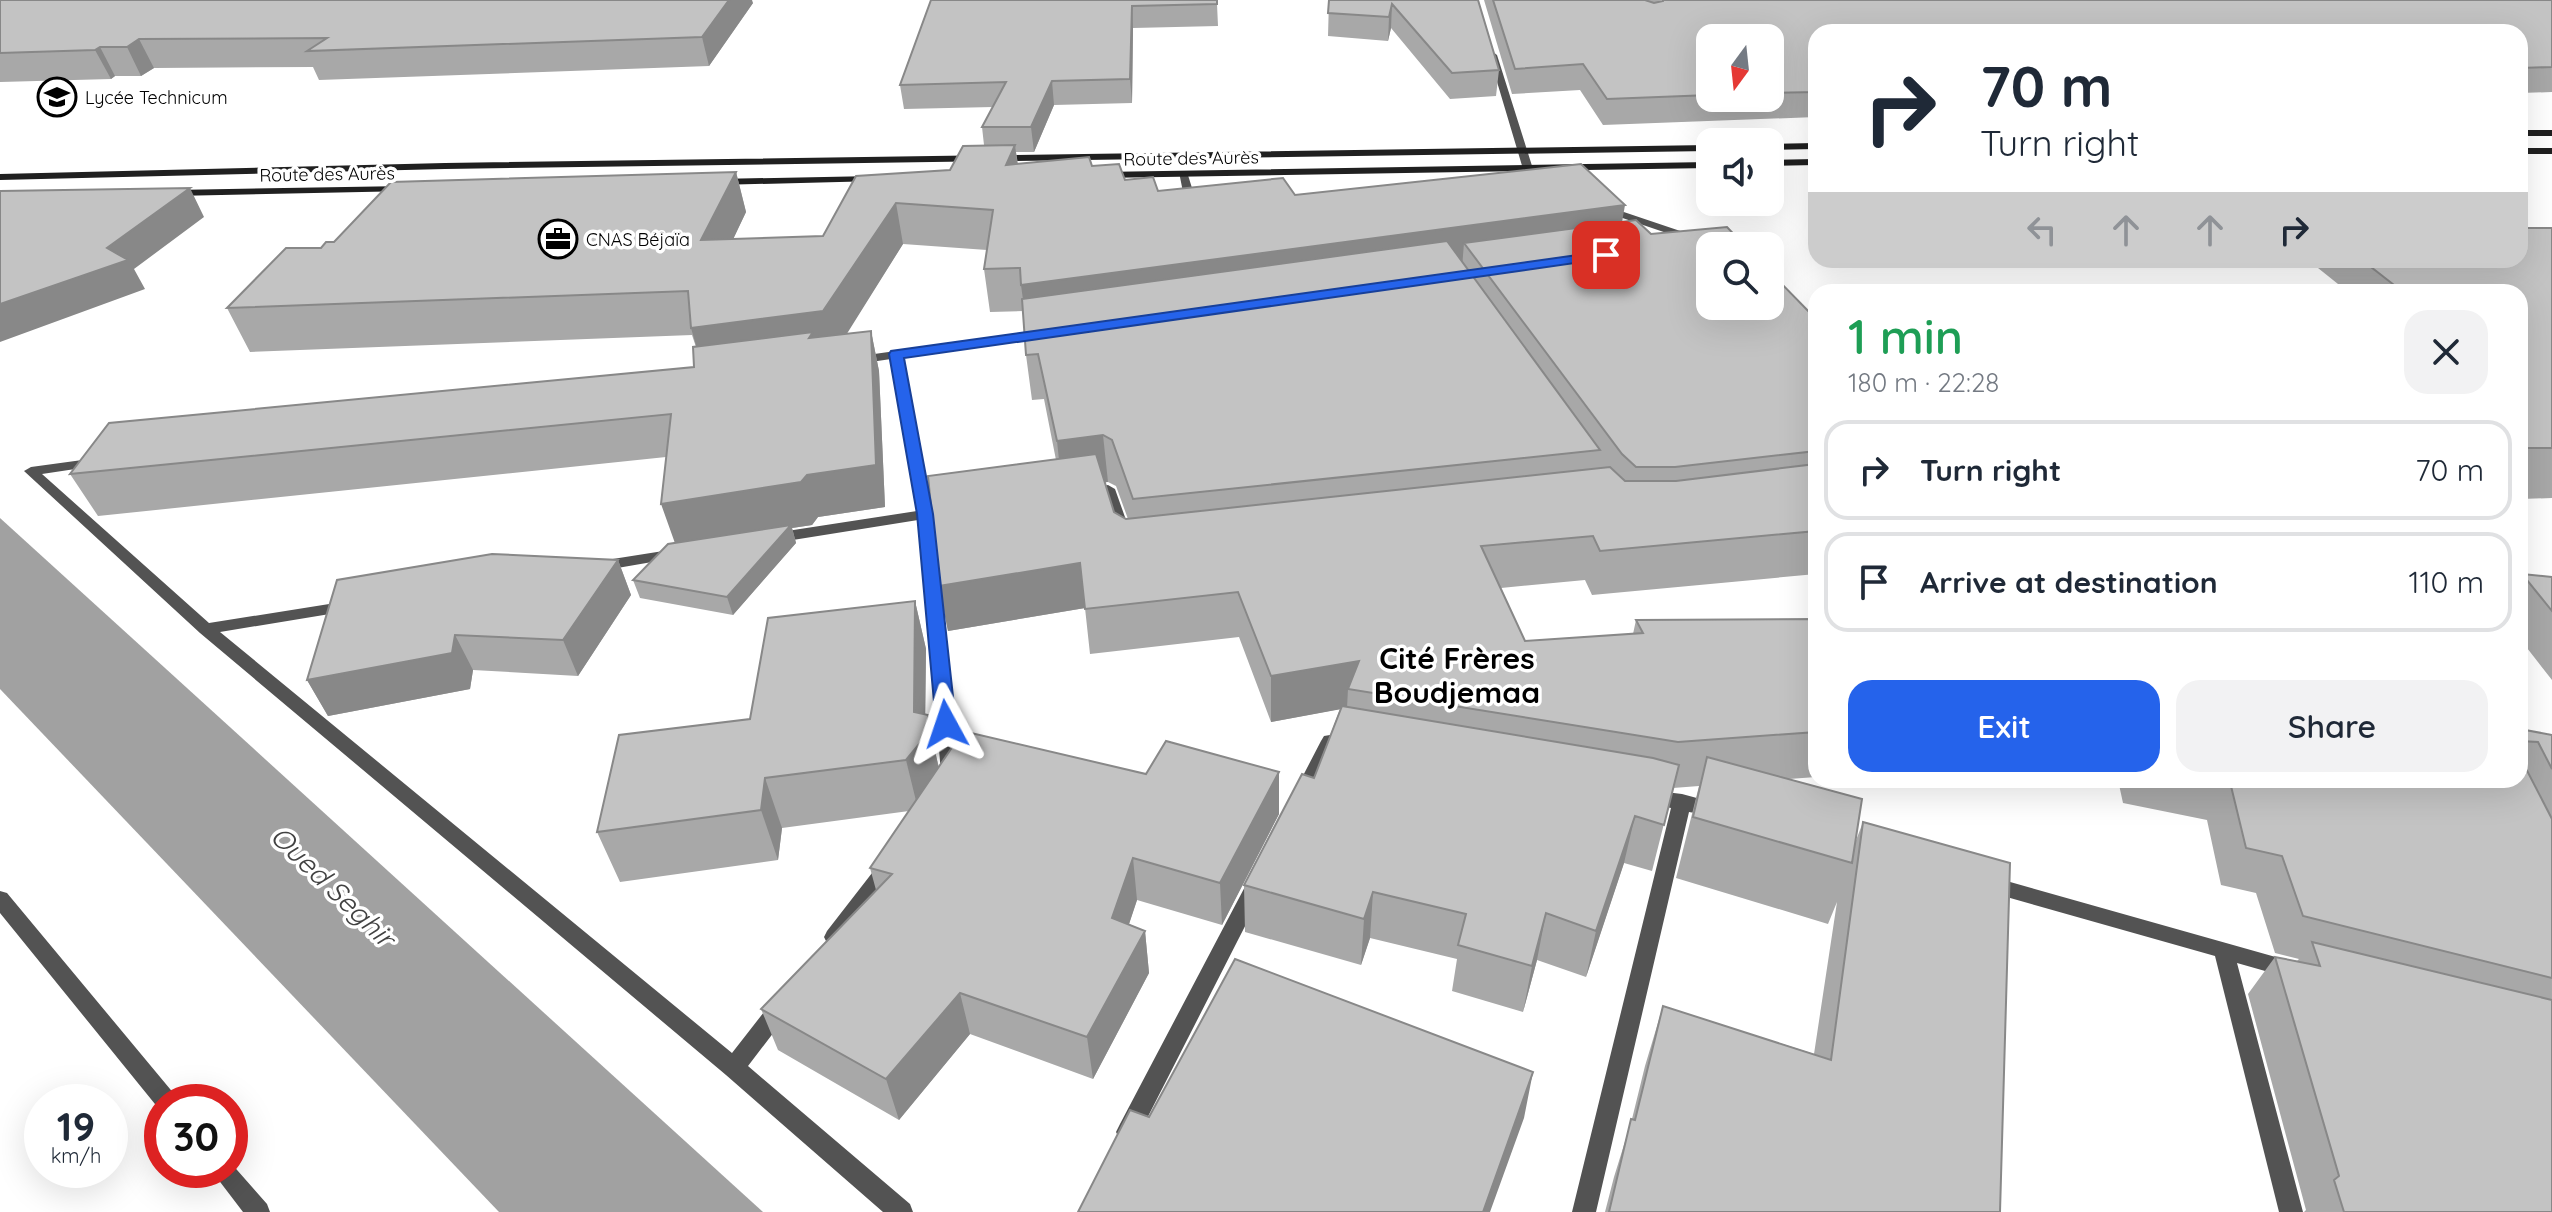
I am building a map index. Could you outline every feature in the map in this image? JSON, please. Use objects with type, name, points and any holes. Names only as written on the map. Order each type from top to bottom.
[{"type":"street","points":[[1489,43],[1520,152],[1528,169]]},
{"type":"street","points":[[2528,133],[2552,133]]},
{"type":"street","points":[[1784,147],[1808,146]]},
{"type":"street","name":"Route des Aurès","points":[[0,177],[477,166],[1696,148]]},
{"type":"street","points":[[2528,151],[2552,151]]},
{"type":"street","points":[[1784,163],[1808,162]]},
{"type":"street","name":"Route des Aurès","points":[[1091,175],[1696,165]]},
{"type":"street","points":[[1183,174],[1187,190],[1196,198],[1220,205]]},
{"type":"street","points":[[697,183],[887,179]]},
{"type":"street","name":"Route des Aurès","points":[[165,194],[412,189]]},
{"type":"street","points":[[1589,203],[1696,242]]},
{"type":"street","points":[[1669,246],[1696,245]]},
{"type":"street","points":[[849,361],[1054,332]]},
{"type":"street","points":[[896,354],[925,514],[952,783],[942,796]]},
{"type":"street","points":[[110,460],[31,471],[206,629],[734,1068],[901,1212]]},
{"type":"street","points":[[1078,494],[1108,489],[1129,555]]},
{"type":"street","points":[[753,542],[971,508]]},
{"type":"street","points":[[581,569],[691,552]]},
{"type":"street","points":[[206,629],[363,604]]},
{"type":"street","points":[[1294,810],[1330,741],[1361,746]]},
{"type":"street","points":[[1624,793],[1682,801],[1727,813]]},
{"type":"street","points":[[1584,1212],[1682,801]]},
{"type":"street","points":[[819,957],[895,858]]},
{"type":"street","points":[[1116,1157],[1266,866]]},
{"type":"street","points":[[1967,878],[1996,894],[2313,975]]},
{"type":"street","points":[[0,899],[152,1084]]},
{"type":"street","points":[[2224,952],[2291,1212]]},
{"type":"street","points":[[734,1068],[791,994]]},
{"type":"street","points":[[238,1188],[258,1212]]},
{"type":"water","name":"Oued Seghir","points":[[0,518],[763,1212],[499,1212],[0,689]]},
{"type":"building","points":[[0,0],[729,0],[702,37],[307,51],[327,38],[139,39],[127,47],[0,53]]},
{"type":"building","points":[[931,0],[1217,0],[1217,4],[1132,6],[1130,79],[1052,81],[1031,127],[982,127],[1006,82],[900,85]]},
{"type":"building","points":[[1329,0],[1478,0],[1499,70],[1452,73],[1392,4],[1389,17],[1328,13]]},
{"type":"building","points":[[1493,0],[1645,0],[1654,3],[1663,0],[2552,0],[2552,67],[2528,68],[2528,24],[1808,24],[1808,92],[1784,93],[1784,24],[1696,24],[1696,96],[1607,99],[1583,64],[1515,69]]},
{"type":"building","points":[[1015,145],[1006,165],[1089,157],[1092,166],[1119,164],[1125,180],[1153,177],[1158,191],[1283,178],[1295,195],[1581,164],[1625,205],[1021,285],[1020,268],[984,269],[993,210],[896,203],[823,311],[691,328],[688,291],[227,308],[286,248],[321,248],[326,242],[334,242],[391,182],[736,172],[701,240],[823,236],[856,176],[950,170],[963,146]]},
{"type":"building","points":[[190,188],[107,248],[128,260],[0,304],[0,191]]},
{"type":"building","points":[[1636,220],[1651,234],[1727,227],[1732,232],[1696,232],[1696,320],[1784,320],[1784,286],[1808,311],[1808,452],[1675,467],[1636,467],[1622,454],[1464,243]]},
{"type":"building","points":[[2528,228],[2552,228],[2552,448],[2528,448],[2528,284],[2393,284],[2372,268],[2528,268]]},
{"type":"building","points":[[1447,241],[1600,450],[1133,499],[1112,440],[1103,435],[1057,441],[1038,354],[1026,355],[1022,299]]},
{"type":"building","points":[[871,331],[876,465],[807,475],[801,482],[661,504],[671,414],[70,474],[109,423],[694,367],[693,347],[813,332],[809,338]]},
{"type":"building","points":[[1096,454],[1114,512],[1126,519],[1610,467],[1625,481],[1676,481],[1808,465],[1808,532],[1600,551],[1593,536],[1481,546],[1525,641],[1643,633],[1636,620],[1808,619],[1808,733],[1678,742],[1348,689],[1359,661],[1271,676],[1238,592],[1085,609],[1080,563],[939,586],[928,476]]},
{"type":"building","points":[[791,525],[727,597],[633,580],[668,544]]},
{"type":"building","points":[[492,554],[618,560],[563,640],[455,635],[452,653],[307,680],[337,580]]},
{"type":"building","points":[[2528,575],[2552,577],[2552,611],[2528,581]]},
{"type":"building","points":[[915,601],[914,712],[928,715],[929,732],[906,760],[765,778],[761,810],[597,832],[619,735],[750,719],[768,618]]},
{"type":"building","points":[[1342,706],[1653,758],[1679,765],[1664,825],[1635,816],[1596,931],[1546,913],[1532,966],[1458,945],[1466,914],[1373,892],[1364,919],[1244,885],[1302,774],[1314,778]]},
{"type":"building","points":[[954,729],[1146,774],[1166,741],[1279,772],[1220,883],[1133,858],[1112,918],[1145,931],[1087,1037],[960,993],[886,1079],[761,1009],[892,874],[870,868],[955,743]]},
{"type":"building","points":[[2528,730],[2552,735],[2552,769],[2538,742],[2528,741]]},
{"type":"building","points":[[1707,757],[1808,784],[1808,788],[1821,788],[1862,799],[1852,863],[1693,817]]},
{"type":"building","points":[[2528,772],[2552,819],[2552,978],[2303,916],[2282,856],[2246,848],[2231,788],[2528,788]]},
{"type":"building","points":[[1863,822],[2010,863],[2000,1212],[1609,1212],[1663,1006],[1831,1060]]},
{"type":"building","points":[[2312,942],[2552,1000],[2552,1212],[2344,1212],[2334,1180],[2339,1176],[2275,957],[2320,966]]},
{"type":"building","points":[[1235,959],[1533,1072],[1483,1212],[1078,1212],[1130,1110],[1149,1117]]},
{"type":"place","name":"Lycée Technicum","points":[[57,97]]},
{"type":"place","name":"CNAS Béjaïa","points":[[558,239]]},
{"type":"district","name":"Cité Frères Boudjemaa","points":[[1457,675]]},
{"type":"route","points":[[946,724],[925,514],[896,354],[1606,255]]}]
